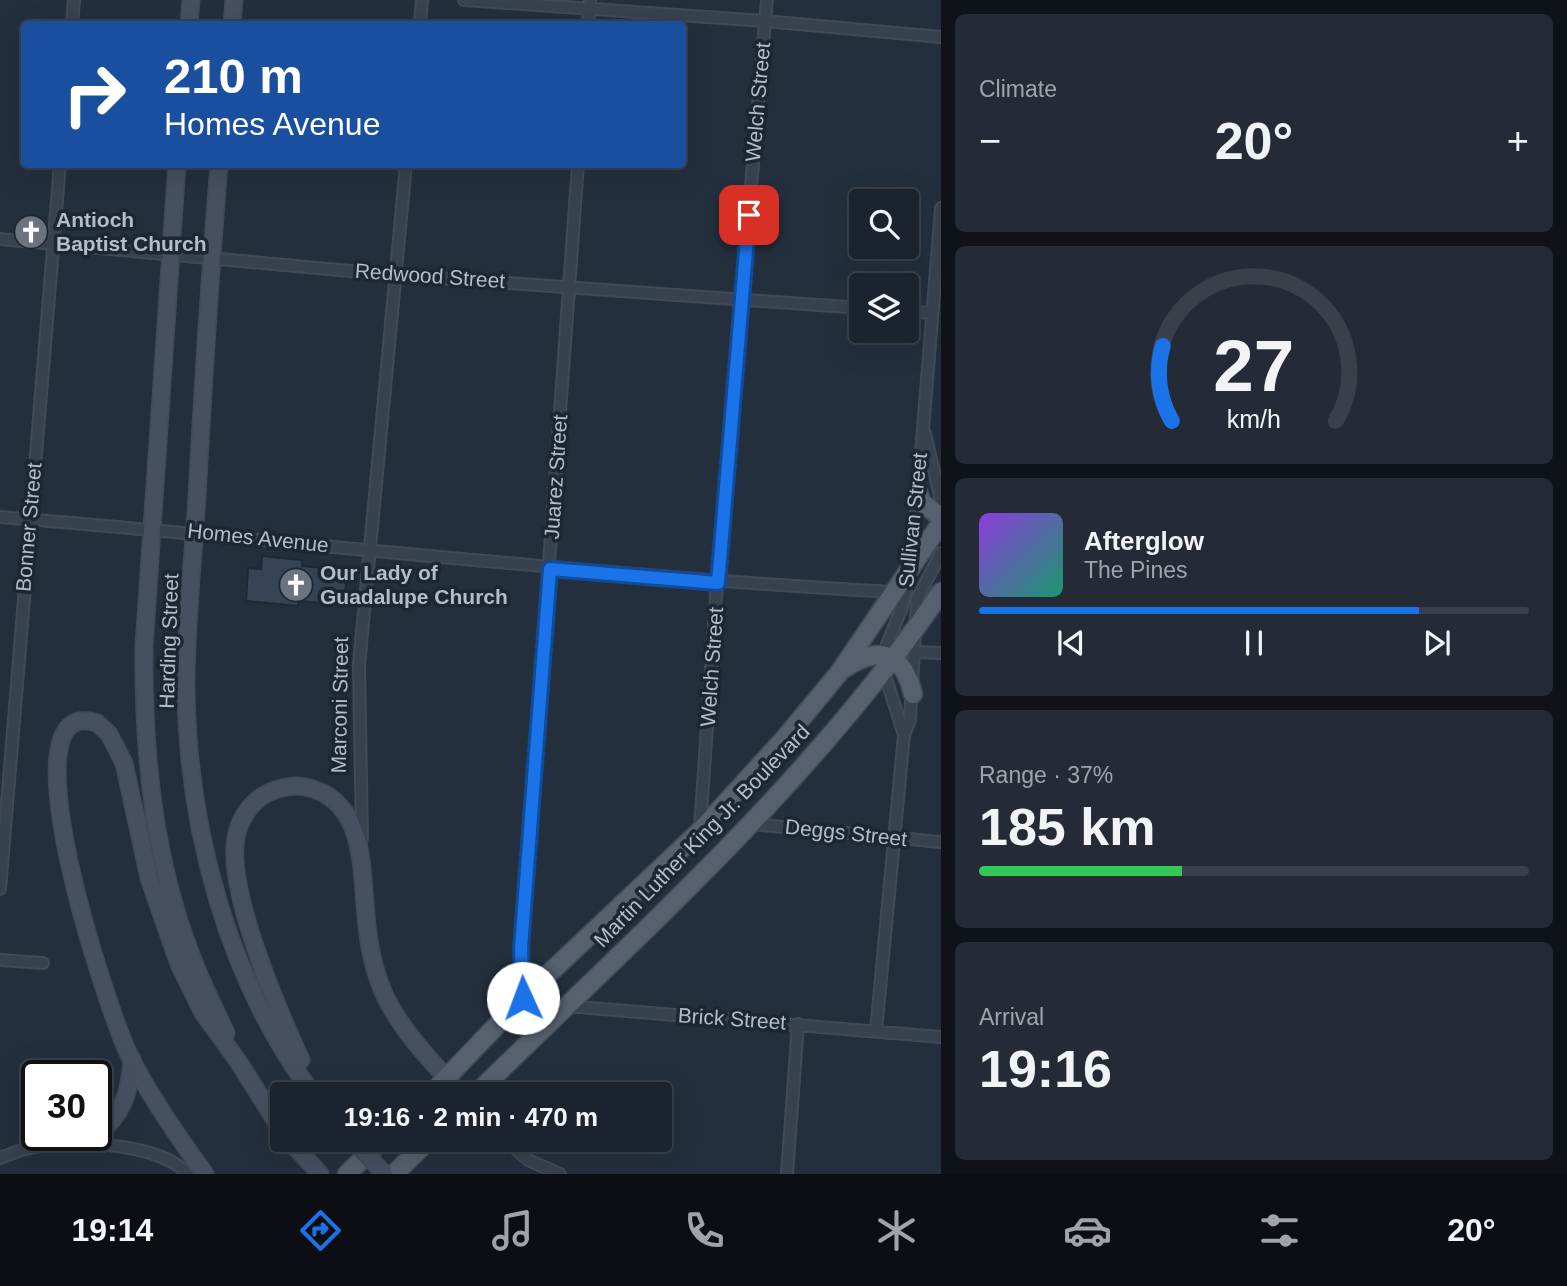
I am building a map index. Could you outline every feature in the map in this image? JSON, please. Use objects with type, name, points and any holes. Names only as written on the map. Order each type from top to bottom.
[{"type":"main road","points":[[918,492],[922,503],[940,517]]},
{"type":"main road","name":"Martin Luther King Jr. Boulevard","points":[[443,1082],[523,998],[700,831],[785,738],[839,673],[940,523]]},
{"type":"main road","name":"Martin Luther King Jr. Boulevard","points":[[488,1082],[751,824],[851,713],[940,592]]},
{"type":"main road","points":[[839,673],[865,655],[886,662],[908,675],[913,694]]},
{"type":"main road","points":[[346,1174],[369,1152]]},
{"type":"main road","points":[[394,1174],[416,1152]]},
{"type":"street","points":[[72,21],[74,0]]},
{"type":"street","points":[[188,21],[191,0]]},
{"type":"street","points":[[232,21],[234,0]]},
{"type":"street","points":[[420,21],[422,0]]},
{"type":"street","points":[[464,0],[590,6],[940,37]]},
{"type":"street","name":"Welch Street","points":[[700,831],[767,0]]},
{"type":"street","name":"Bonner Street","points":[[0,889],[60,168]]},
{"type":"street","name":"Harding Street","points":[[177,168],[144,646],[143,713],[155,822],[167,879],[191,955],[238,1061]]},
{"type":"street","name":"Harding Street","points":[[219,168],[186,687],[190,758],[202,835],[235,948],[280,1042],[307,1082]]},
{"type":"street","name":"Marconi Street","points":[[406,168],[359,665],[359,813],[366,917],[374,962],[386,998],[412,1038],[450,1082]]},
{"type":"street","name":"Juarez Street","points":[[523,998],[521,948],[578,168]]},
{"type":"street","name":"Sullivan Street","points":[[876,1031],[904,734],[886,662],[912,564],[940,208]]},
{"type":"street","name":"Redwood Street","points":[[0,239],[394,275],[849,307]]},
{"type":"street","points":[[919,312],[930,313]]},
{"type":"street","name":"Sullivan Street","points":[[922,424],[940,500]]},
{"type":"street","name":"Homes Avenue","points":[[0,516],[195,532],[550,569],[718,583],[893,592]]},
{"type":"street","name":"Sullivan Street","points":[[904,734],[911,720],[917,599],[940,553]]},
{"type":"street","points":[[916,652],[940,653]]},
{"type":"street","points":[[51,732],[67,721],[97,723],[118,747],[149,878],[179,964],[203,1013],[270,1112]]},
{"type":"street","points":[[310,1082],[275,1003],[256,947],[240,891],[235,860],[236,837],[242,818],[254,802],[269,792],[304,786],[333,800],[346,812],[363,859]]},
{"type":"street","name":"Deggs Street","points":[[751,824],[940,842]]},
{"type":"street","points":[[47,835],[66,904],[103,998],[132,1059],[176,1134],[205,1174]]},
{"type":"street","points":[[0,960],[43,963]]},
{"type":"street","name":"Brick Street","points":[[523,998],[566,1006],[940,1037]]},
{"type":"street","points":[[788,1174],[798,1024]]},
{"type":"street","points":[[112,1123],[122,1108],[130,1083],[132,1059]]},
{"type":"street","points":[[112,1143],[166,1157],[187,1174]]},
{"type":"street","points":[[0,1158],[21,1150]]},
{"type":"street","points":[[300,1152],[320,1174]]},
{"type":"street","points":[[365,1152],[384,1174]]},
{"type":"street","points":[[519,1152],[528,1160],[560,1174]]},
{"type":"building","name":"Our Lady of Guadalupe Church","points":[[262,556],[302,560],[302,566],[347,570],[344,605],[299,601],[298,606],[246,601],[248,568],[261,569]]},
{"type":"place","name":"Antioch Baptist Church","points":[[31,232]]},
{"type":"place","name":"Our Lady of Guadalupe Church","points":[[296,585]]},
{"type":"route","points":[[523,998],[521,948],[550,569],[718,583],[749,215]]}]
